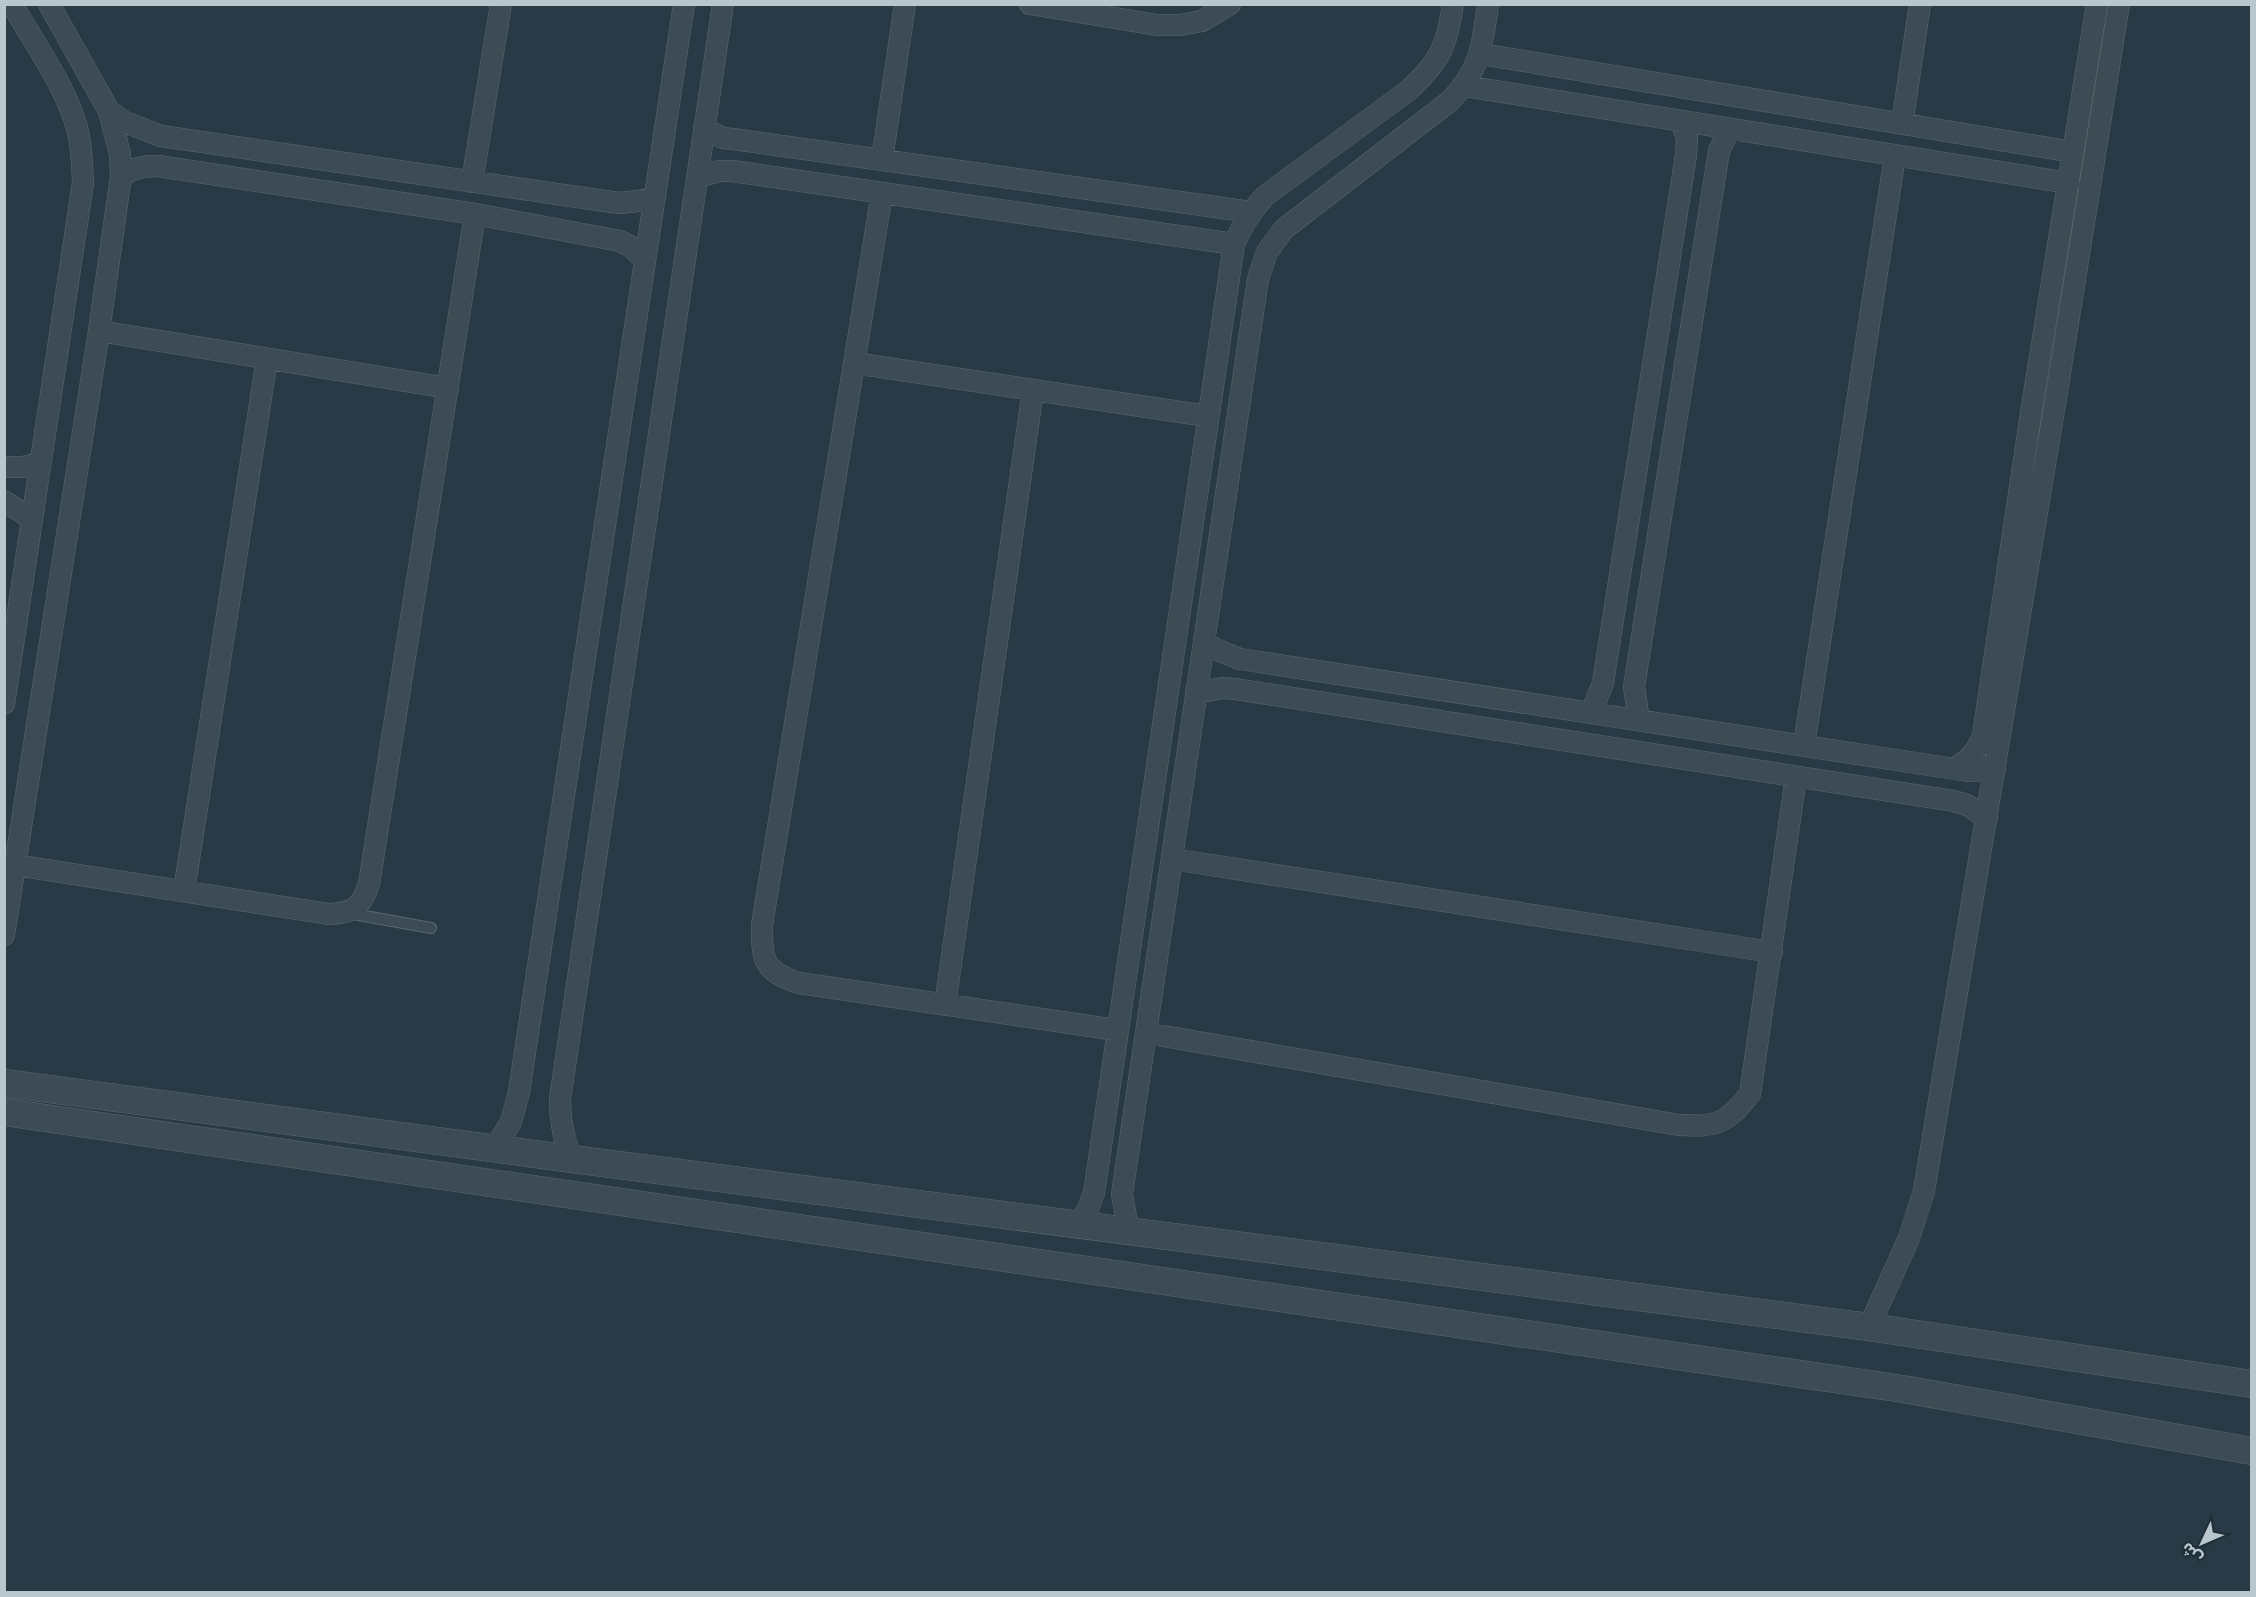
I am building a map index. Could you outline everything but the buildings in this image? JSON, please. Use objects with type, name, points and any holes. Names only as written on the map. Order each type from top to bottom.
[{"type":"street","points":[[4,704],[83,183],[82,155],[77,128],[67,102],[12,4]]},
{"type":"street","points":[[4,935],[99,331],[121,176],[120,154],[110,111],[49,4]]},
{"type":"street","points":[[494,1149],[511,1122],[519,1092],[684,4]]},
{"type":"street","points":[[572,1159],[564,1140],[560,1120],[560,1099],[723,4]]},
{"type":"street","points":[[882,160],[905,4]]},
{"type":"street","points":[[1030,4],[1089,9],[1157,25],[1180,26],[1202,21],[1230,4]]},
{"type":"street","points":[[1079,1223],[1094,1193],[1234,244],[1241,227],[1265,196],[1409,90],[1429,71],[1444,47],[1453,4]]},
{"type":"street","points":[[1128,1230],[1122,1194],[1258,279],[1267,252],[1284,229],[1305,210],[1450,100],[1464,86],[1481,54],[1488,4]]},
{"type":"street","points":[[1902,123],[1920,4]]},
{"type":"street","points":[[1954,768],[1962,765],[1974,753],[1983,735],[2033,400],[2097,4]]},
{"type":"street","points":[[1869,1327],[1909,1238],[1924,1191],[1995,770],[2119,4]]},
{"type":"street","points":[[472,182],[495,5]]},
{"type":"street","points":[[1481,54],[2073,152]]},
{"type":"street","points":[[1464,86],[2069,183]]},
{"type":"street","points":[[110,111],[125,122],[161,136],[621,203],[653,199]]},
{"type":"street","points":[[1591,713],[1603,683],[1686,155],[1687,138],[1682,121]]},
{"type":"street","points":[[704,129],[723,138],[1251,212]]},
{"type":"street","points":[[1639,720],[1634,687],[1718,159],[1721,143],[1729,129]]},
{"type":"street","points":[[1686,155],[1718,159]]},
{"type":"street","points":[[1804,745],[1895,156]]},
{"type":"street","points":[[121,176],[138,167],[158,166],[475,214],[612,238],[631,247],[644,259]]},
{"type":"street","points":[[697,177],[708,173],[732,171],[1234,244]]},
{"type":"street","points":[[882,193],[762,926],[762,948],[768,966],[781,977],[799,983],[1117,1030]]},
{"type":"street","points":[[15,865],[329,914],[348,913],[363,902],[369,884],[475,214]]},
{"type":"street","points":[[99,331],[448,388]]},
{"type":"street","points":[[184,891],[267,359]]},
{"type":"street","points":[[855,363],[1207,416]]},
{"type":"street","points":[[945,1005],[1033,390]]},
{"type":"street","points":[[2033,400],[2055,404]]},
{"type":"street","points":[[4,467],[23,467],[40,463]]},
{"type":"street","points":[[4,501],[32,519]]},
{"type":"street","points":[[1204,641],[1215,649],[1240,659],[1968,771],[1995,770]]},
{"type":"street","points":[[1196,693],[1222,688],[1235,689],[1954,801],[1967,805],[1987,818]]},
{"type":"street","points":[[1146,1033],[1679,1125],[1707,1127],[1732,1116],[1750,1094],[1796,777]]},
{"type":"street","points":[[1172,859],[1772,952]]},
{"type":"street","points":[[4,1083],[494,1149],[1869,1327],[2252,1384]]},
{"type":"street","points":[[4,1112],[1903,1389],[2252,1452]]},
{"type":"lane","points":[[348,913],[431,928]]}]
